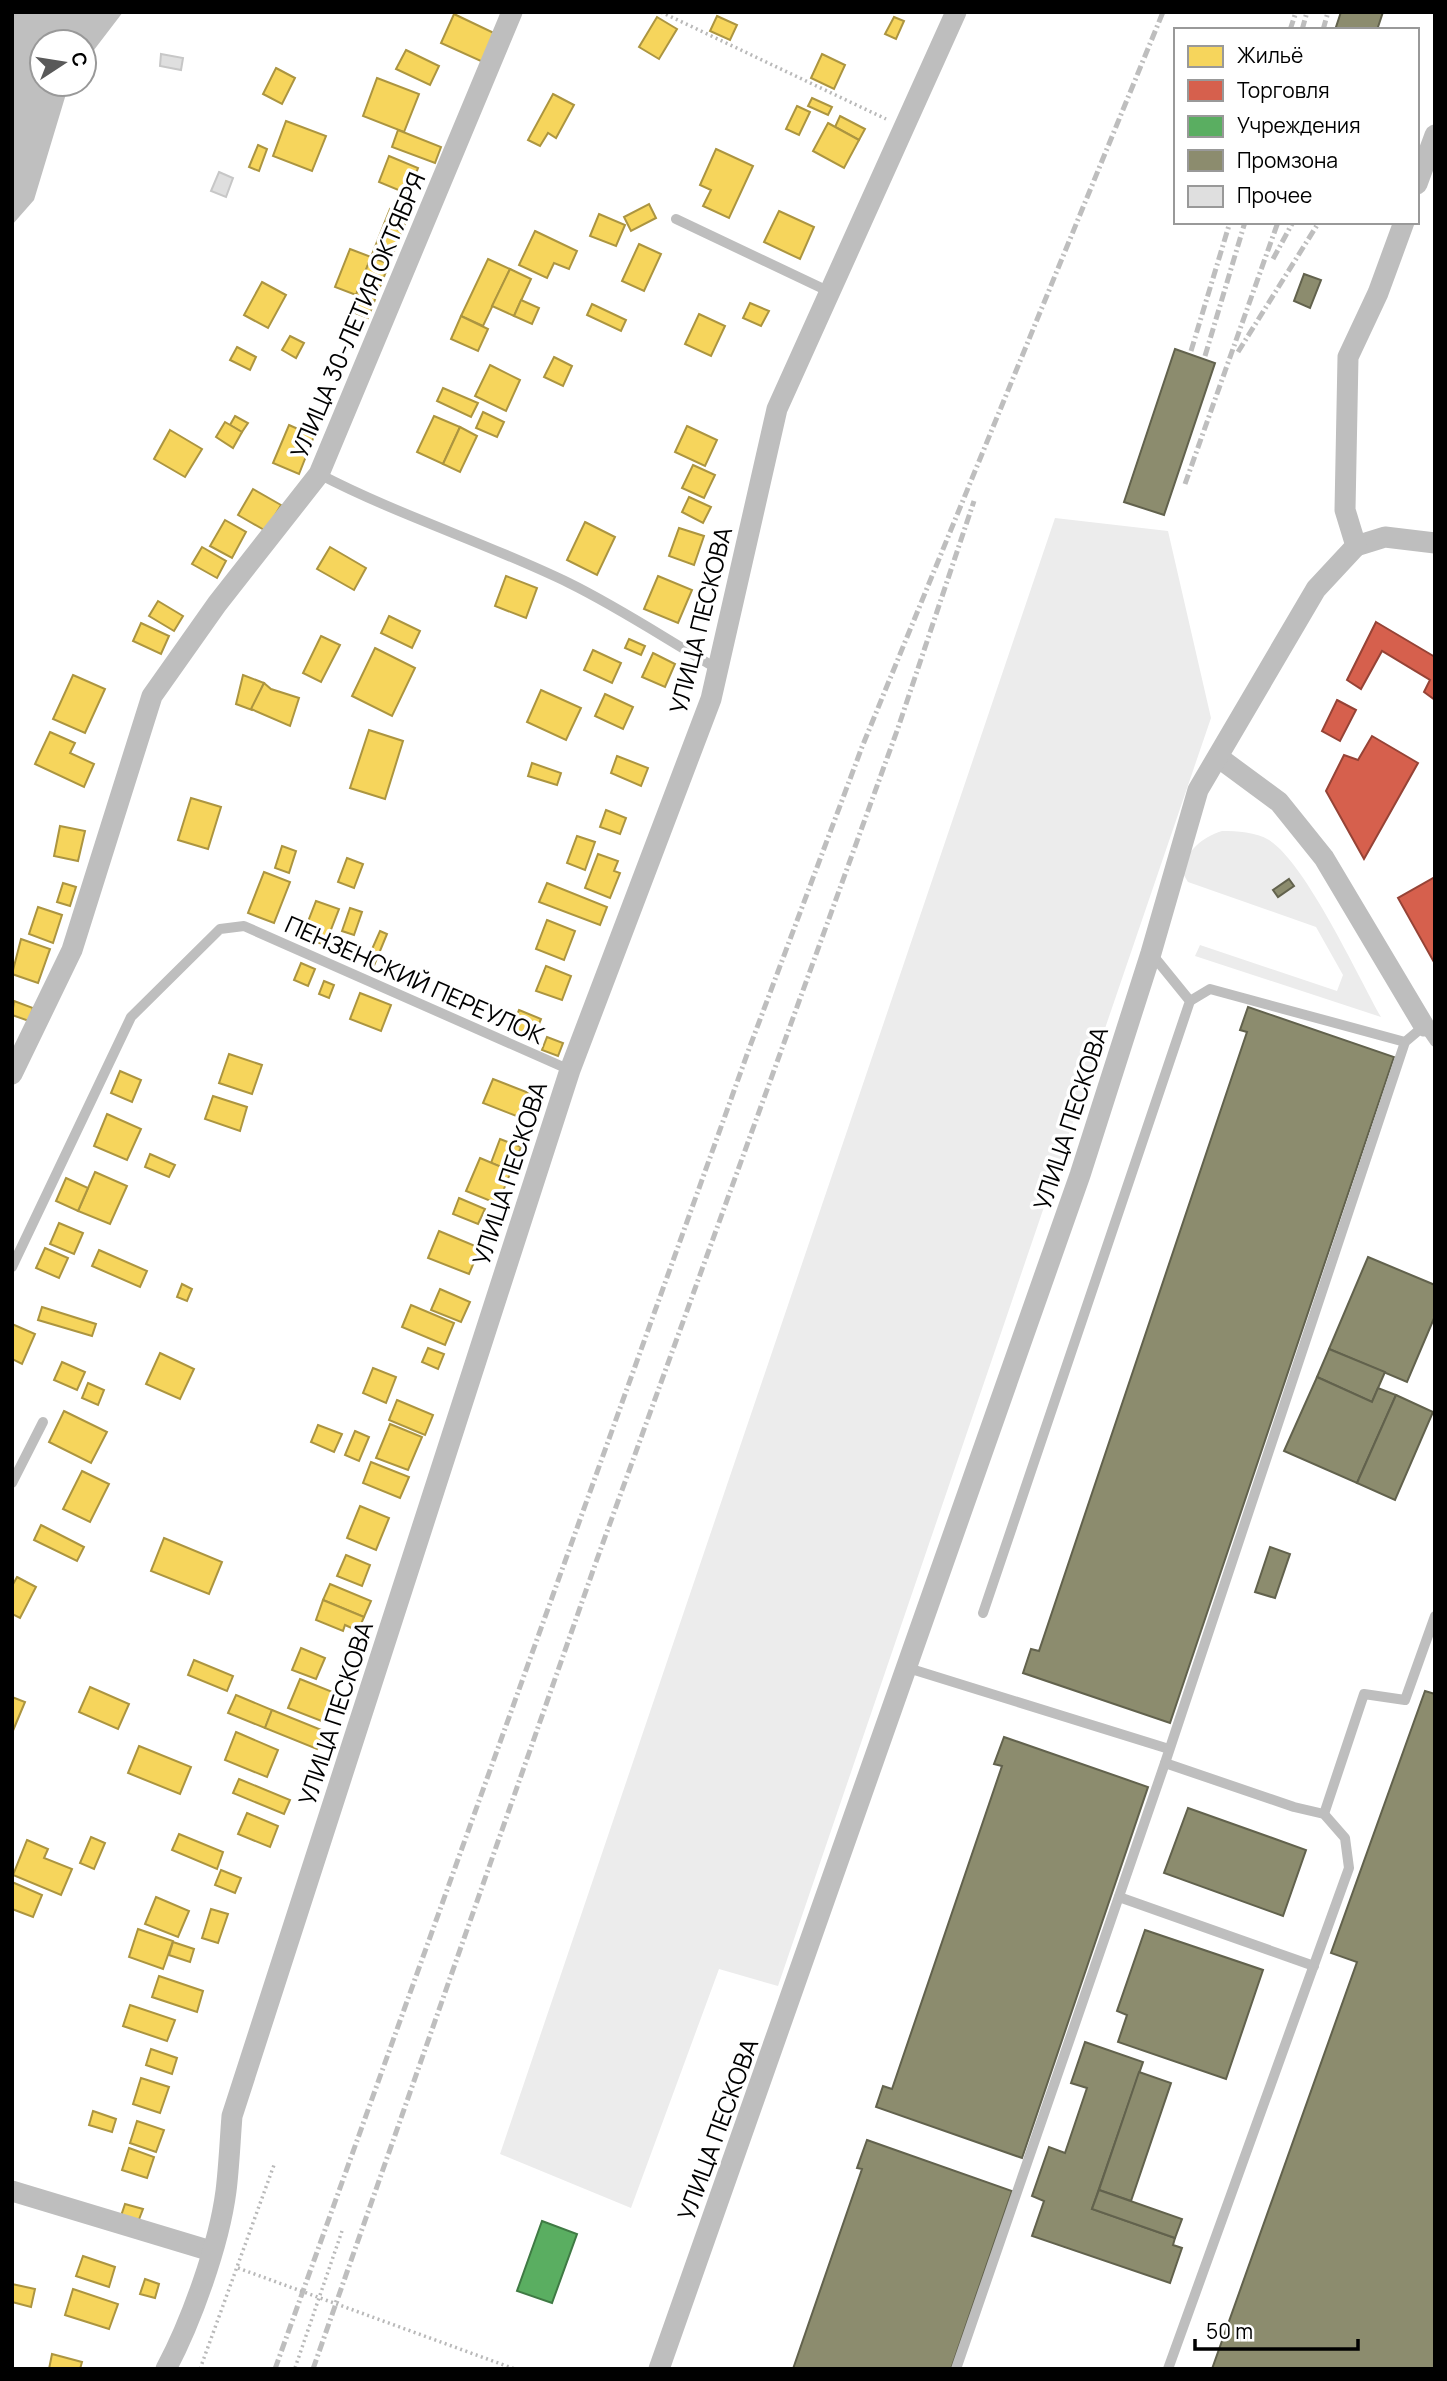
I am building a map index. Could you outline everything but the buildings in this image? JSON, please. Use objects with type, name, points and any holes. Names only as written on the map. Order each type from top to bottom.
[{"type":"street","name":"УЛИЦА 30-ЛЕТИЯ ОКТЯБРЯ","points":[[12,1074],[72,950],[152,696],[217,604],[319,474],[512,12]]},
{"type":"street","name":"УЛИЦА ПЕСКОВА","points":[[166,2369],[184,2336],[226,2194],[232,2116],[570,1070],[712,699],[777,409],[956,12]]},
{"type":"street","points":[[1419,179],[1435,135]]},
{"type":"street","points":[[1403,224],[1378,293],[1348,357],[1345,510],[1356,546],[1385,537],[1434,541]]},
{"type":"street","name":"УЛИЦА ПЕСКОВА","points":[[659,2369],[1075,1188],[1151,954],[1198,790],[1316,589],[1356,546]]},
{"type":"street","points":[[1218,757],[1279,803],[1324,858],[1429,1034]]},
{"type":"street","points":[[12,2191],[211,2250]]},
{"type":"lane","points":[[676,219],[830,292]]},
{"type":"lane","points":[[319,474],[370,501],[451,530],[571,584],[718,669]]},
{"type":"lane","name":"ПЕНЗЕНСКИЙ ПЕРЕУЛОК","points":[[12,1267],[131,1017],[220,929],[243,926],[570,1070]]},
{"type":"lane","points":[[1151,954],[1190,1001]]},
{"type":"lane","points":[[983,1613],[1190,1001],[1210,989],[1405,1042],[1429,1034]]},
{"type":"lane","points":[[956,2369],[1165,1763],[1405,1042]]},
{"type":"lane","points":[[12,1483],[43,1422]]},
{"type":"lane","points":[[1324,1814],[1364,1694],[1405,1700],[1435,1616]]},
{"type":"lane","points":[[908,1668],[1169,1749]]},
{"type":"lane","points":[[1165,1763],[1294,1807],[1324,1814],[1345,1839],[1349,1868],[1168,2369]]},
{"type":"lane","points":[[1119,1897],[1314,1966]]},
{"type":"path","points":[[661,12],[865,111],[905,125]]},
{"type":"path","points":[[200,2369],[274,2165]]},
{"type":"path","points":[[295,2368],[342,2231]]},
{"type":"path","points":[[238,2268],[513,2368]]},
{"type":"shaded area","points":[[12,12],[123,12],[98,45],[98,28],[28,28],[28,98],[65,98],[34,200],[12,225]]},
{"type":"shaded area","points":[[1055,518],[1168,531],[1211,718],[778,1986],[719,1969],[631,2208],[500,2154]]},
{"type":"shaded area","points":[[1222,831],[1258,835],[1283,852],[1314,895],[1381,1017],[1195,956],[1200,945],[1337,991],[1343,975],[1316,927],[1188,882],[1182,872],[1191,851],[1201,841]]},
{"type":"railway","points":[[275,2369],[749,1049],[862,747],[1163,12]]},
{"type":"railway","points":[[1291,28],[1296,12]]},
{"type":"railway","points":[[1303,28],[1307,12]]},
{"type":"railway","points":[[1324,28],[1328,12]]},
{"type":"railway","points":[[1191,351],[1229,224]]},
{"type":"railway","points":[[1205,356],[1244,224]]},
{"type":"railway","points":[[1185,484],[1277,224]]},
{"type":"railway","points":[[1273,259],[1292,224]]},
{"type":"railway","points":[[1238,352],[1318,224]]},
{"type":"railway","points":[[313,2369],[596,1562],[898,728],[974,501]]}]
